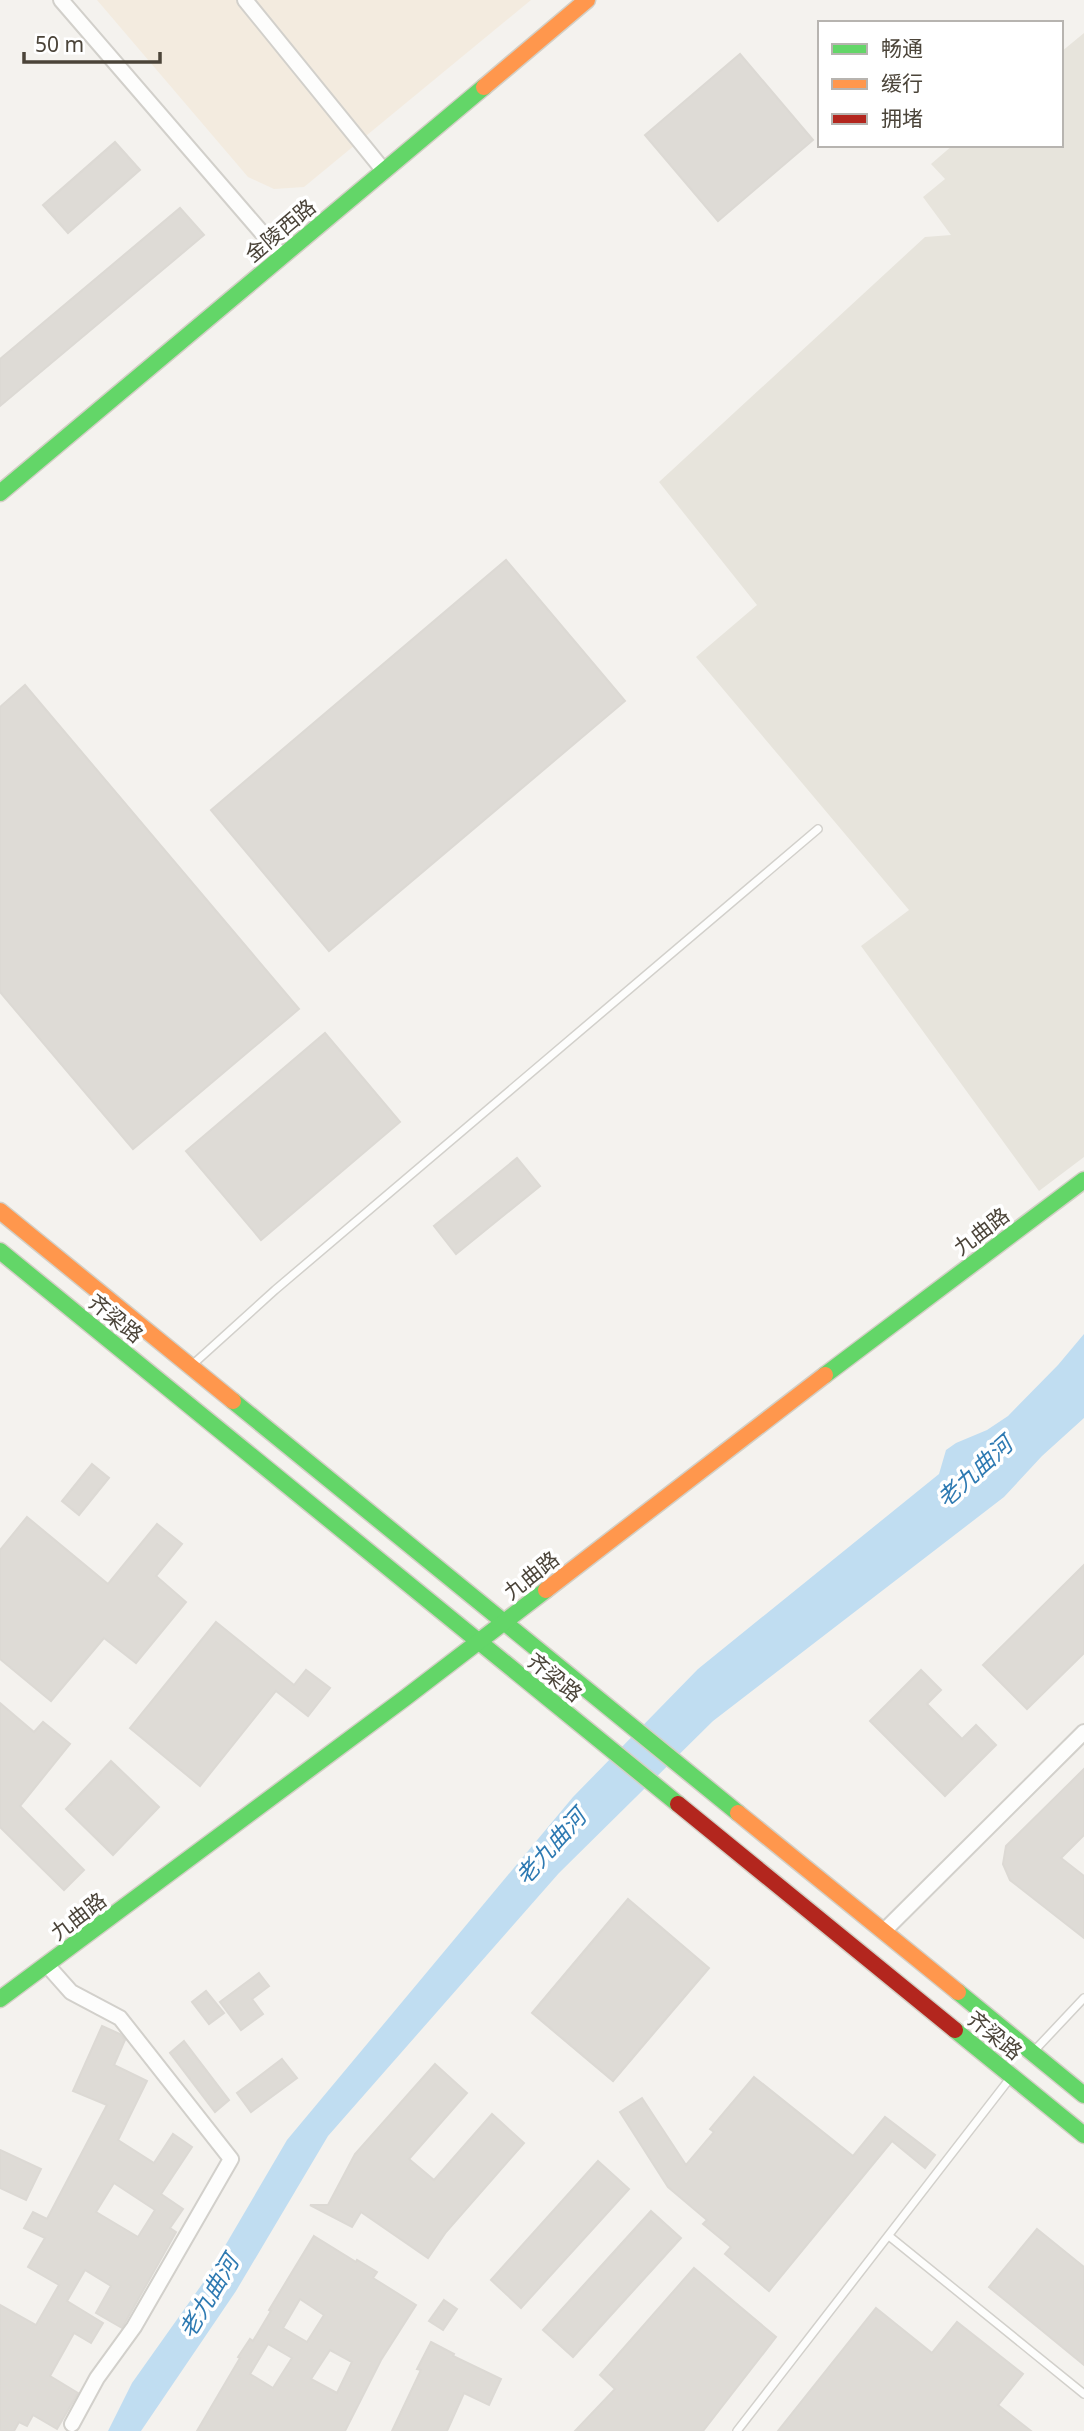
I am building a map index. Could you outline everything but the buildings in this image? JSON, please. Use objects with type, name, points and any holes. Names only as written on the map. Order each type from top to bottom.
[{"type":"main road","name":"金陵西路","points":[[0,493],[587,0]]},
{"type":"main road","name":"九曲路","points":[[0,1999],[479,1641],[862,1346],[1084,1180]]},
{"type":"main road","name":"齐梁路","points":[[0,1211],[1084,2095]]},
{"type":"main road","name":"齐梁路","points":[[0,1251],[1084,2135]]},
{"type":"main road","points":[[1012,2076],[1033,2053]]},
{"type":"street","points":[[61,0],[282,256]]},
{"type":"street","points":[[245,0],[384,171]]},
{"type":"street","points":[[884,1931],[1084,1732]]},
{"type":"street","points":[[47,1965],[72,1992],[120,2018],[231,2158],[134,2327],[97,2378],[76,2429]]},
{"type":"lane","points":[[191,1366],[275,1290],[818,829]]},
{"type":"lane","points":[[1033,2053],[1084,1998]]},
{"type":"lane","points":[[737,2431],[1012,2076]]},
{"type":"lane","points":[[888,2235],[1084,2394]]},
{"type":"shaded area","points":[[97,0],[531,0],[304,187],[274,189],[248,177]]},
{"type":"shaded area","points":[[1084,33],[1084,1157],[1039,1191],[861,946],[909,910],[696,657],[757,605],[659,482],[925,237],[951,235],[923,197],[945,179],[931,164],[951,147],[1063,147],[1063,50]]},
{"type":"water","name":"老九曲河","points":[[1084,1334],[1084,1418],[1042,1456],[1004,1497],[713,1721],[559,1873],[328,2136],[236,2291],[141,2431],[108,2431],[132,2383],[205,2280],[287,2140],[573,1797],[698,1669],[939,1474],[946,1450],[987,1430],[1008,1416]]},
{"type":"traffic: fast","points":[[0,493],[484,87]]},
{"type":"traffic: fast","points":[[825,1375],[1084,1180]]},
{"type":"traffic: fast","points":[[0,1251],[678,1804]]},
{"type":"traffic: fast","points":[[233,1401],[738,1813]]},
{"type":"traffic: fast","points":[[0,1999],[546,1590]]},
{"type":"traffic: fast","points":[[958,1992],[1084,2095]]},
{"type":"traffic: fast","points":[[955,2030],[1084,2135]]},
{"type":"traffic: slow","points":[[484,87],[587,0]]},
{"type":"traffic: slow","points":[[0,1211],[233,1401]]},
{"type":"traffic: slow","points":[[546,1590],[825,1375]]},
{"type":"traffic: slow","points":[[738,1813],[958,1992]]},
{"type":"traffic: jam","points":[[678,1804],[955,2030]]}]
